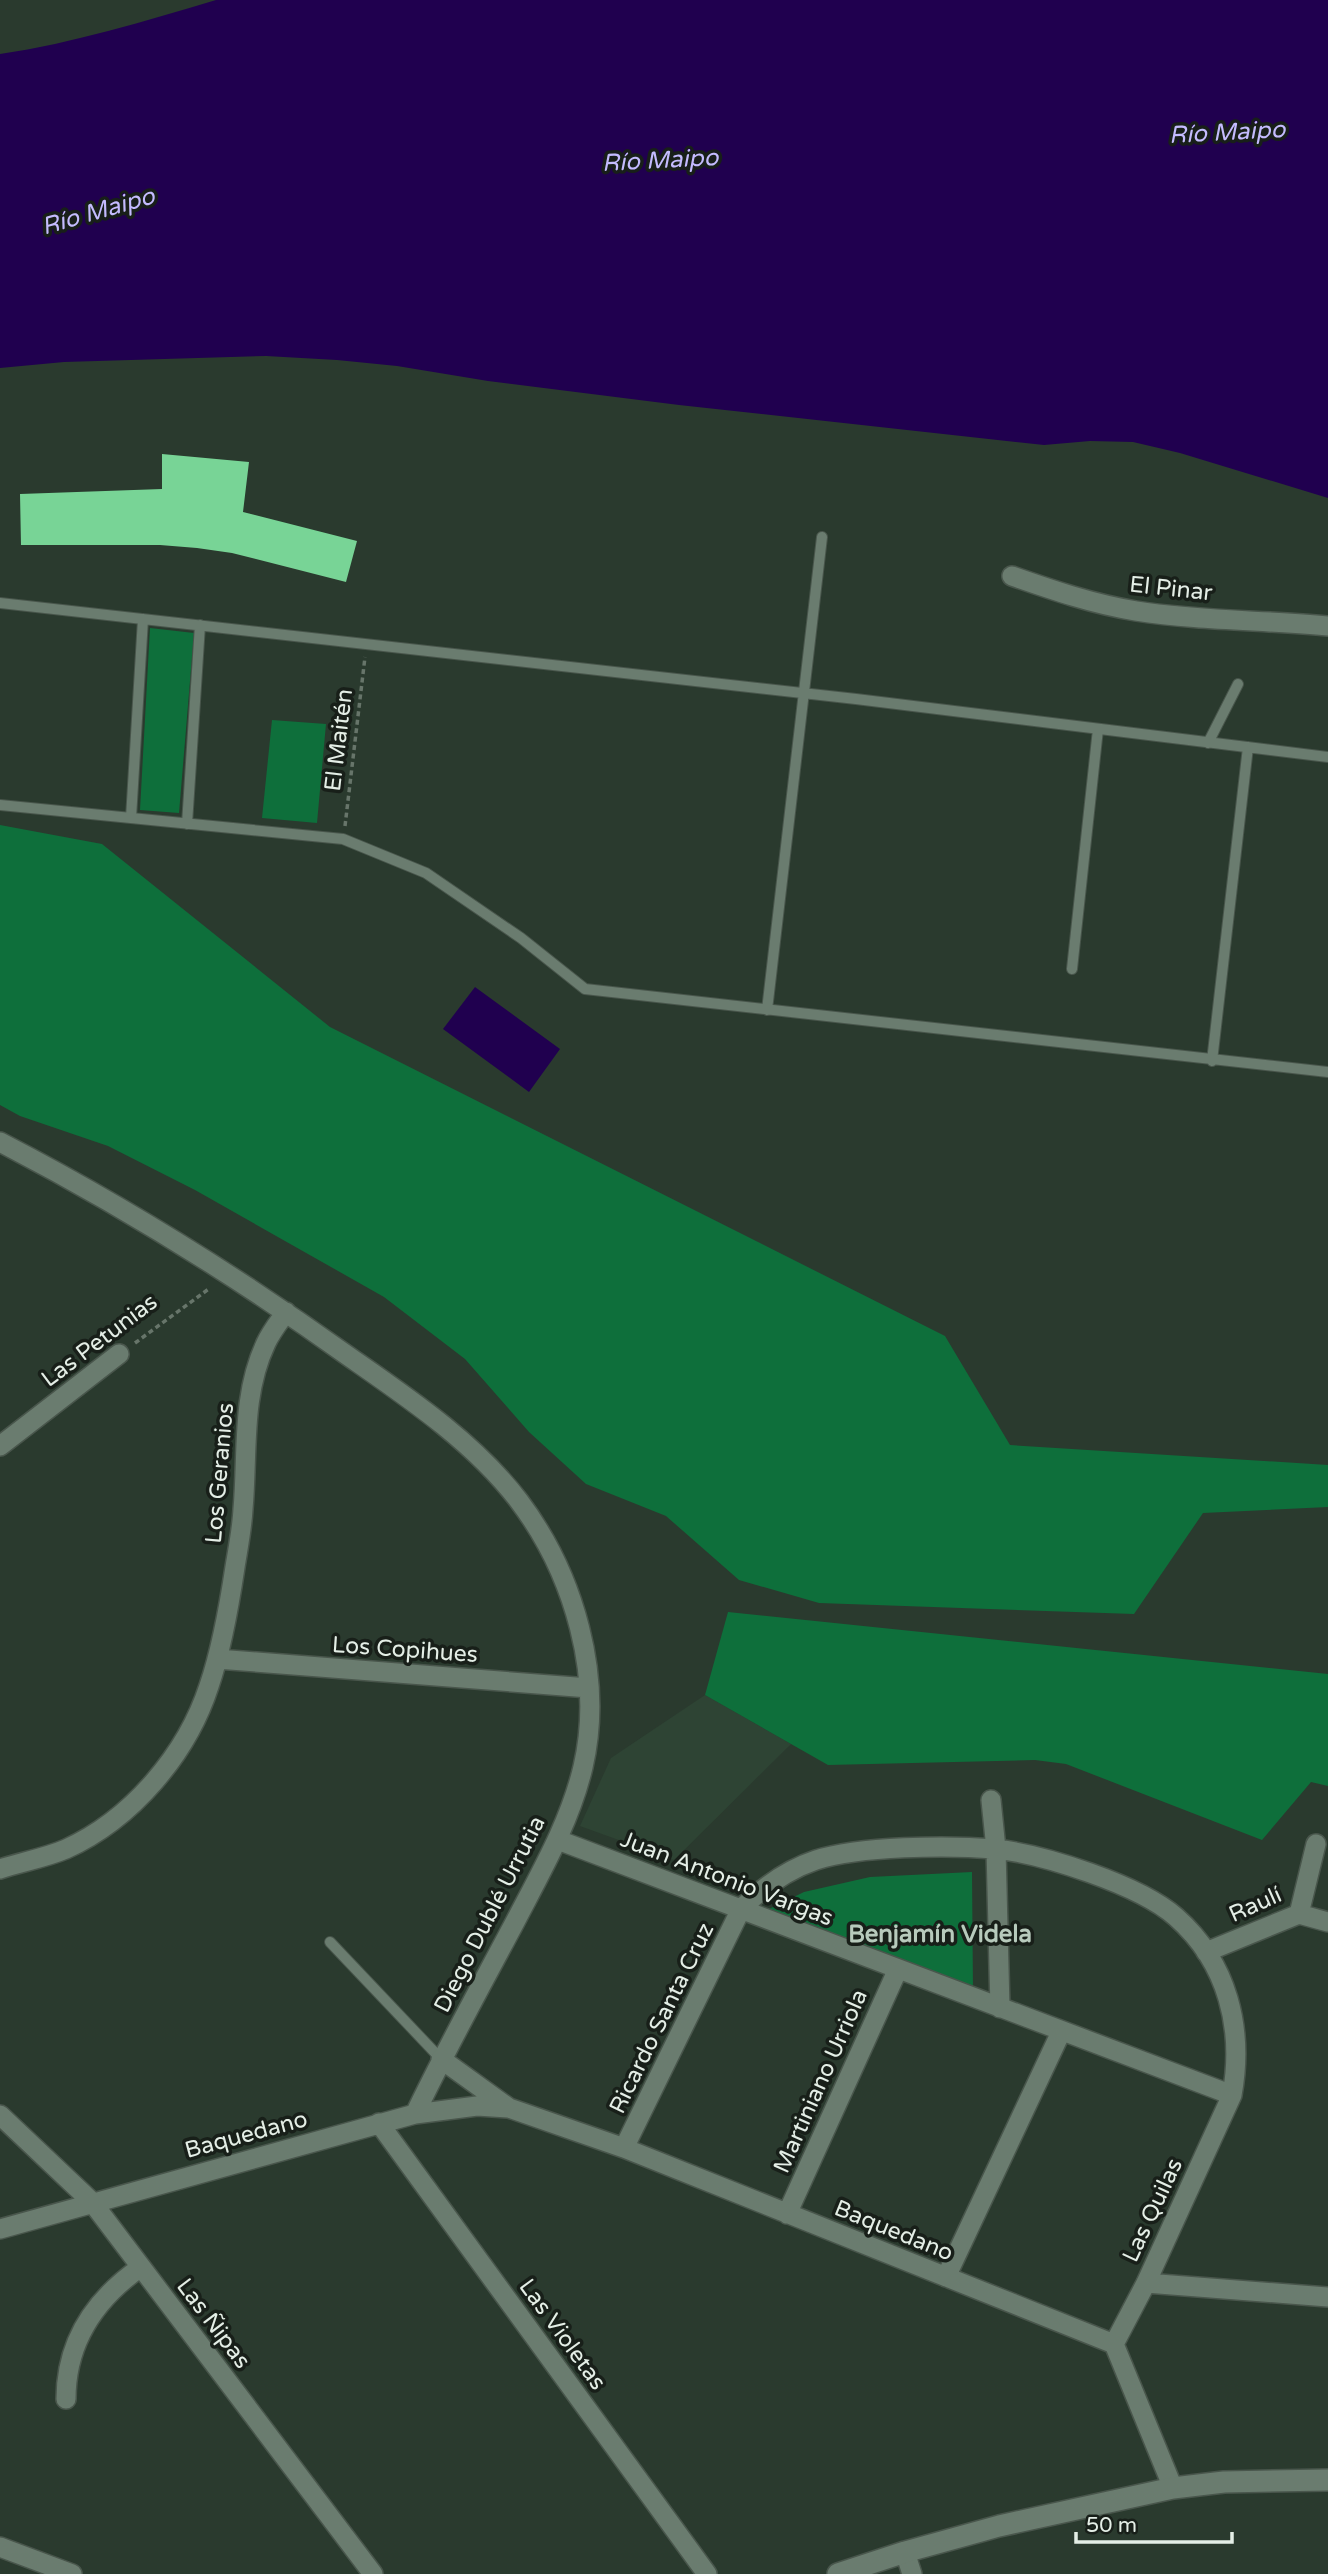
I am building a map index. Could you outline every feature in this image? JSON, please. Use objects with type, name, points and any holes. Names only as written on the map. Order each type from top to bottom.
[{"type":"street","name":"El Pinar","points":[[1012,576],[1073,596],[1135,611],[1328,626]]},
{"type":"street","points":[[0,1142],[52,1168],[229,1274],[286,1312]]},
{"type":"street","name":"Los Geranios","points":[[0,1869],[65,1849],[109,1823],[128,1807],[166,1766],[183,1742],[205,1697],[217,1659],[230,1595],[243,1510],[247,1409],[254,1374],[267,1342],[286,1312]]},
{"type":"street","name":"Diego Dublé Urrutia","points":[[286,1312],[408,1398],[475,1454],[519,1501],[553,1555],[566,1585],[583,1644],[589,1688],[587,1737],[583,1767],[558,1840],[441,2059],[415,2114]]},
{"type":"street","name":"Las Petunias","points":[[0,1446],[119,1354]]},
{"type":"street","name":"Los Copihues","points":[[217,1659],[589,1688]]},
{"type":"street","points":[[991,1800],[996,1849],[1000,2008]]},
{"type":"street","name":"Juan Antonio Vargas","points":[[558,1840],[1232,2095]]},
{"type":"street","name":"Raulí","points":[[1206,1951],[1299,1914],[1316,1844]]},
{"type":"street","name":"Las Quilas","points":[[741,1909],[776,1879],[794,1869],[834,1855],[933,1848],[996,1849],[1060,1863],[1139,1892],[1176,1917],[1206,1951],[1224,1984],[1235,2028],[1237,2050],[1232,2095],[1146,2283],[1114,2344]]},
{"type":"street","name":"Ricardo Santa Cruz","points":[[624,2148],[741,1909]]},
{"type":"street","points":[[1299,1914],[1328,1922]]},
{"type":"street","name":"Martiniano Urriola","points":[[787,2214],[898,1969]]},
{"type":"street","points":[[946,2277],[1061,2032]]},
{"type":"street","name":"Baquedano","points":[[441,2059],[509,2108]]},
{"type":"street","name":"Baquedano","points":[[0,2229],[415,2114],[477,2106],[509,2108],[624,2148],[1114,2344]]},
{"type":"street","name":"Las Ñipas","points":[[0,2115],[92,2203],[373,2574]]},
{"type":"street","name":"Las Violetas","points":[[379,2123],[707,2574]]},
{"type":"street","points":[[66,2399],[68,2367],[86,2323],[108,2294],[141,2267]]},
{"type":"street","points":[[1146,2283],[1328,2297]]},
{"type":"street","points":[[1114,2344],[1173,2488]]},
{"type":"street","points":[[838,2574],[999,2526],[1173,2488],[1224,2482],[1328,2480]]},
{"type":"street","points":[[0,2547],[72,2574]]},
{"type":"street","points":[[905,2552],[912,2574]]},
{"type":"lane","points":[[767,1010],[822,537]]},
{"type":"lane","points":[[0,603],[804,692],[1328,757]]},
{"type":"lane","points":[[131,818],[143,618]]},
{"type":"lane","points":[[187,824],[200,625]]},
{"type":"lane","points":[[1208,743],[1238,684]]},
{"type":"lane","points":[[1072,969],[1098,729]]},
{"type":"lane","points":[[1212,1061],[1248,747]]},
{"type":"lane","points":[[0,805],[343,839],[426,873],[521,938],[584,989],[1328,1072]]},
{"type":"lane","points":[[330,1942],[441,2059]]},
{"type":"path","name":"El Maitén","points":[[343,839],[367,645]]},
{"type":"path","name":"Las Petunias","points":[[119,1354],[229,1274]]},
{"type":"shaded area","points":[[705,1695],[791,1744],[674,1860],[580,1826],[611,1758]]},
{"type":"green space","points":[[150,628],[194,633],[179,813],[140,810]]},
{"type":"green space","points":[[272,720],[326,724],[317,823],[262,818]]},
{"type":"green space","points":[[0,825],[102,844],[330,1027],[945,1336],[1010,1445],[1328,1465],[1328,1507],[1203,1513],[1134,1614],[819,1603],[739,1580],[666,1516],[586,1484],[529,1432],[465,1359],[384,1297],[195,1190],[108,1146],[20,1116],[0,1105]]},
{"type":"green space","points":[[728,1612],[1328,1674],[1328,1786],[1311,1782],[1262,1840],[1066,1764],[1035,1760],[828,1765],[705,1695]]},
{"type":"green space","points":[[972,1872],[973,1993],[769,1909],[804,1892],[870,1877]]},
{"type":"water","name":"Río Maipo","points":[[216,0],[1328,0],[1328,498],[1180,453],[1133,442],[1090,441],[1044,445],[679,405],[337,360],[266,356],[64,362],[0,368],[0,54],[82,38]]},
{"type":"water","points":[[475,987],[560,1049],[529,1092],[443,1029]]},
{"type":"building","points":[[162,454],[249,462],[243,512],[357,541],[346,582],[232,553],[197,548],[160,545],[21,545],[20,494],[162,489]]},
{"type":"district","name":"Benjamín Videla","points":[[940,1934]]}]
